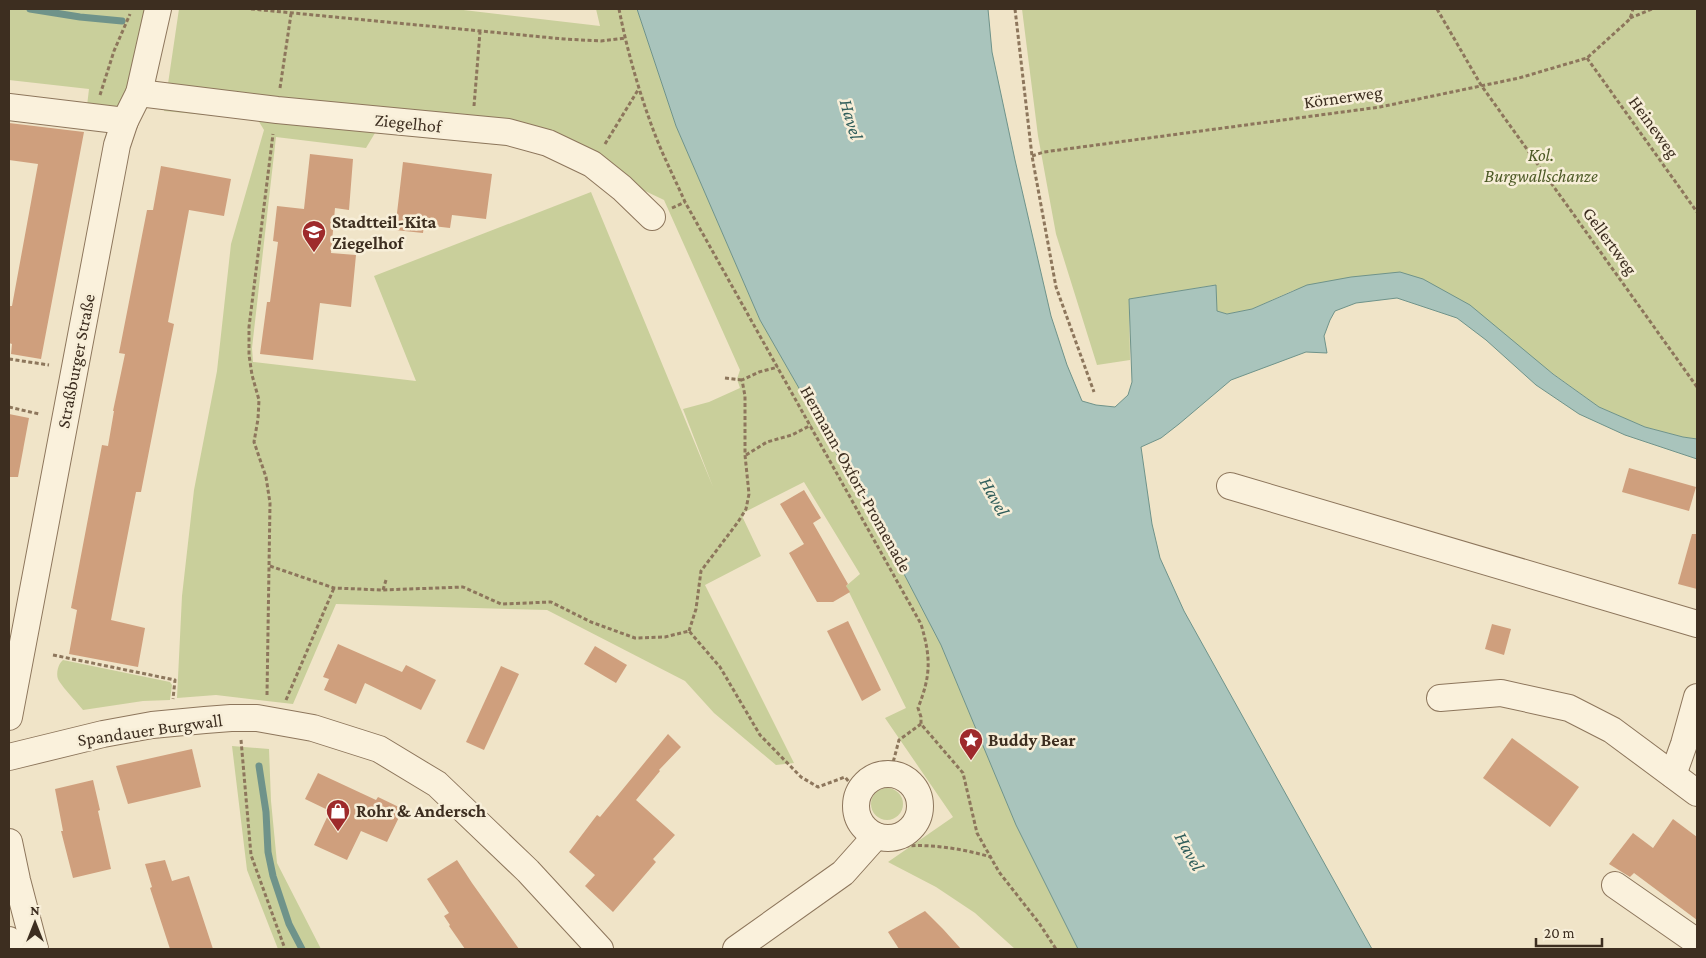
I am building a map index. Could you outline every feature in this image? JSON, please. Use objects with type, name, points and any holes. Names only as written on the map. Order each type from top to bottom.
[{"type":"street","name":"Straßburger Straße","points":[[9,717],[117,145],[138,93],[158,9]]},
{"type":"street","name":"Ziegelhof","points":[[138,93],[277,110],[508,132],[548,143],[592,164],[622,188],[652,217]]},
{"type":"street","points":[[9,107],[126,121]]},
{"type":"street","points":[[1230,486],[1697,624]]},
{"type":"street","points":[[1440,698],[1501,693],[1569,708],[1612,730],[1697,793]]},
{"type":"street","points":[[1672,775],[1684,744],[1697,697]]},
{"type":"street","name":"Spandauer Burgwall","points":[[9,757],[102,734],[152,725],[231,718],[257,718],[313,728],[379,749],[437,784],[528,872],[600,949]]},
{"type":"street","points":[[880,774],[890,774],[901,776],[910,782],[921,802],[916,824],[908,832],[898,837],[887,839],[867,831],[858,818],[856,803],[858,793],[871,778],[880,774]]},
{"type":"street","points":[[736,949],[843,873],[876,836]]},
{"type":"street","points":[[9,842],[16,880],[35,949]]},
{"type":"street","points":[[1615,885],[1697,942]]},
{"type":"street","points":[[9,940],[15,949]]},
{"type":"path","points":[[99,100],[114,51],[132,9]]},
{"type":"path","points":[[251,9],[564,39],[601,41],[625,38]]},
{"type":"path","name":"Hermann-Oxfort-Promenade","points":[[619,9],[639,89],[654,133],[685,202],[921,624],[928,647],[929,670],[918,708],[921,724]]},
{"type":"path","points":[[1015,9],[1032,156],[1056,287],[1094,392]]},
{"type":"path","name":"Gellertweg","points":[[1438,9],[1481,85],[1697,387]]},
{"type":"path","name":"Körnerweg","points":[[1032,156],[1064,149],[1380,107],[1519,78],[1588,58],[1630,19],[1634,9]]},
{"type":"path","points":[[1630,19],[1652,9]]},
{"type":"path","points":[[267,697],[270,503],[266,478],[254,442],[259,400],[249,355],[249,327],[291,14]]},
{"type":"path","points":[[473,129],[480,32]]},
{"type":"path","name":"Heineweg","points":[[1588,58],[1697,212]]},
{"type":"path","points":[[592,164],[639,89]]},
{"type":"path","points":[[9,359],[48,365]]},
{"type":"path","points":[[725,378],[742,380],[759,372],[778,367]]},
{"type":"path","points":[[689,631],[696,609],[701,571],[746,509],[749,494],[745,455],[745,396],[742,380]]},
{"type":"path","points":[[9,407],[39,414]]},
{"type":"path","points":[[745,455],[767,442],[792,435],[811,426]]},
{"type":"path","points":[[270,566],[334,588],[383,590],[463,587],[500,604],[551,602],[591,622],[635,638],[664,637],[689,631]]},
{"type":"path","points":[[383,590],[386,580]]},
{"type":"path","points":[[282,708],[334,588]]},
{"type":"path","points":[[689,631],[720,667],[760,735],[801,777],[818,787],[845,777],[858,793]]},
{"type":"path","points":[[53,655],[175,680],[172,702]]},
{"type":"path","points":[[890,774],[898,740],[921,724],[963,773],[977,834],[999,872],[1039,923],[1056,949]]},
{"type":"path","points":[[240,735],[251,854],[285,949]]},
{"type":"path","points":[[905,846],[942,847],[991,857]]},
{"type":"green space","points":[[9,9],[151,9],[133,84],[116,108],[87,106],[89,89],[9,80]]},
{"type":"green space","points":[[179,9],[455,9],[600,26],[596,9],[637,9],[676,126],[760,320],[891,549],[941,645],[1016,825],[1078,949],[1015,949],[975,913],[936,887],[888,862],[953,817],[885,718],[906,708],[846,586],[860,574],[804,482],[741,514],[761,556],[705,585],[794,763],[776,765],[714,713],[685,681],[547,610],[336,604],[293,704],[216,695],[177,698],[182,596],[194,490],[217,371],[231,244],[264,130],[258,120],[164,111]],"holes":[[[375,133],[561,151],[664,200],[740,370],[737,379],[740,388],[709,402],[683,409],[713,487],[591,192],[374,276],[416,381],[253,362],[252,348],[276,137],[366,148]]]},
{"type":"green space","name":"Kol. Burgwallschanze","points":[[1022,9],[1697,9],[1697,439],[1645,427],[1599,407],[1423,279],[1294,290],[1252,309],[1227,314],[1217,311],[1215,285],[1129,299],[1130,360],[1097,365],[1056,234],[1038,136]]},
{"type":"green space","points":[[63,660],[170,682],[172,685],[170,700],[143,701],[83,710],[58,679],[58,669]]},
{"type":"green space","points":[[232,746],[269,749],[271,801],[277,863],[321,949],[278,949],[247,870]]},
{"type":"green space","points":[[887,788],[893,789],[898,793],[902,798],[902,810],[898,815],[893,819],[887,820],[881,819],[876,815],[872,810],[871,804],[872,798],[876,793],[881,789]]},
{"type":"water","name":"Havel","points":[[637,9],[988,9],[992,52],[1051,316],[1067,365],[1082,401],[1115,407],[1128,395],[1132,382],[1129,299],[1216,285],[1217,311],[1227,314],[1252,309],[1307,285],[1351,277],[1400,272],[1423,279],[1470,305],[1553,374],[1599,407],[1645,427],[1697,439],[1697,459],[1625,435],[1579,414],[1536,385],[1486,340],[1457,318],[1397,298],[1356,303],[1335,311],[1324,336],[1327,353],[1306,352],[1231,380],[1161,438],[1141,447],[1152,524],[1160,558],[1184,611],[1372,949],[1078,949],[1016,825],[941,645],[891,549],[760,320],[676,126]]},
{"type":"building","points":[[9,123],[84,132],[41,359],[11,354],[12,344],[9,343],[9,306],[12,306],[38,164],[9,160]]},
{"type":"building","name":"Stadtteil-Kita Ziegelhof","points":[[310,154],[353,159],[349,210],[335,208],[331,253],[356,255],[351,307],[320,303],[313,360],[260,354],[267,302],[270,302],[278,242],[273,241],[277,206],[304,209]]},
{"type":"building","points":[[403,162],[492,174],[486,219],[452,215],[450,228],[424,225],[423,233],[395,230]]},
{"type":"building","points":[[161,166],[231,179],[224,216],[189,210],[168,322],[174,324],[141,492],[136,492],[111,620],[145,628],[138,667],[69,654],[77,610],[71,608],[102,445],[108,446],[125,354],[119,353],[147,210],[153,210]]},
{"type":"building","points":[[9,414],[29,418],[18,477],[9,477]]},
{"type":"building","points":[[1629,468],[1696,487],[1689,511],[1622,492]]},
{"type":"building","points":[[804,490],[821,518],[813,523],[848,584],[846,586],[850,592],[833,602],[817,602],[789,553],[804,544],[780,504]]},
{"type":"building","points":[[1692,534],[1697,534],[1697,589],[1678,584]]},
{"type":"building","points":[[848,621],[881,690],[862,701],[827,631]]},
{"type":"building","points":[[1492,624],[1511,629],[1504,655],[1485,649]]},
{"type":"building","points":[[338,644],[402,672],[406,665],[436,680],[421,710],[365,683],[356,704],[324,690],[329,679],[323,677]]},
{"type":"building","points":[[595,646],[627,665],[616,683],[584,664]]},
{"type":"building","points":[[501,666],[519,674],[484,750],[466,742]]},
{"type":"building","points":[[668,734],[681,747],[659,770],[636,800],[675,835],[653,859],[656,862],[613,912],[585,886],[595,875],[569,852],[597,815],[600,817]]},
{"type":"building","points":[[1512,738],[1579,787],[1550,827],[1483,778]]},
{"type":"building","points":[[192,749],[201,787],[128,804],[116,766]]},
{"type":"building","points":[[318,773],[376,800],[378,797],[403,809],[387,842],[361,831],[347,860],[314,845],[330,811],[305,799]]},
{"type":"building","points":[[93,780],[111,869],[73,878],[61,831],[63,831],[55,789]]},
{"type":"building","points":[[1673,819],[1697,837],[1697,920],[1634,873],[1630,877],[1609,864],[1633,833],[1653,848]]},
{"type":"building","points":[[165,860],[172,881],[189,876],[213,949],[170,949],[150,888],[152,887],[145,864]]},
{"type":"building","points":[[457,860],[519,949],[465,949],[444,916],[449,913],[427,879]]},
{"type":"building","points":[[925,911],[961,949],[899,949],[888,932]]},
{"type":"waterway","points":[[30,9],[122,21]]},
{"type":"waterway","points":[[259,766],[266,812],[268,852],[273,876],[289,924],[302,949]]},
{"type":"place","name":"Stadtteil-Kita Ziegelhof","points":[[314,253]]},
{"type":"place","name":"Buddy Bear","points":[[971,761]]},
{"type":"place","name":"Rohr & Andersch","points":[[338,832]]}]
